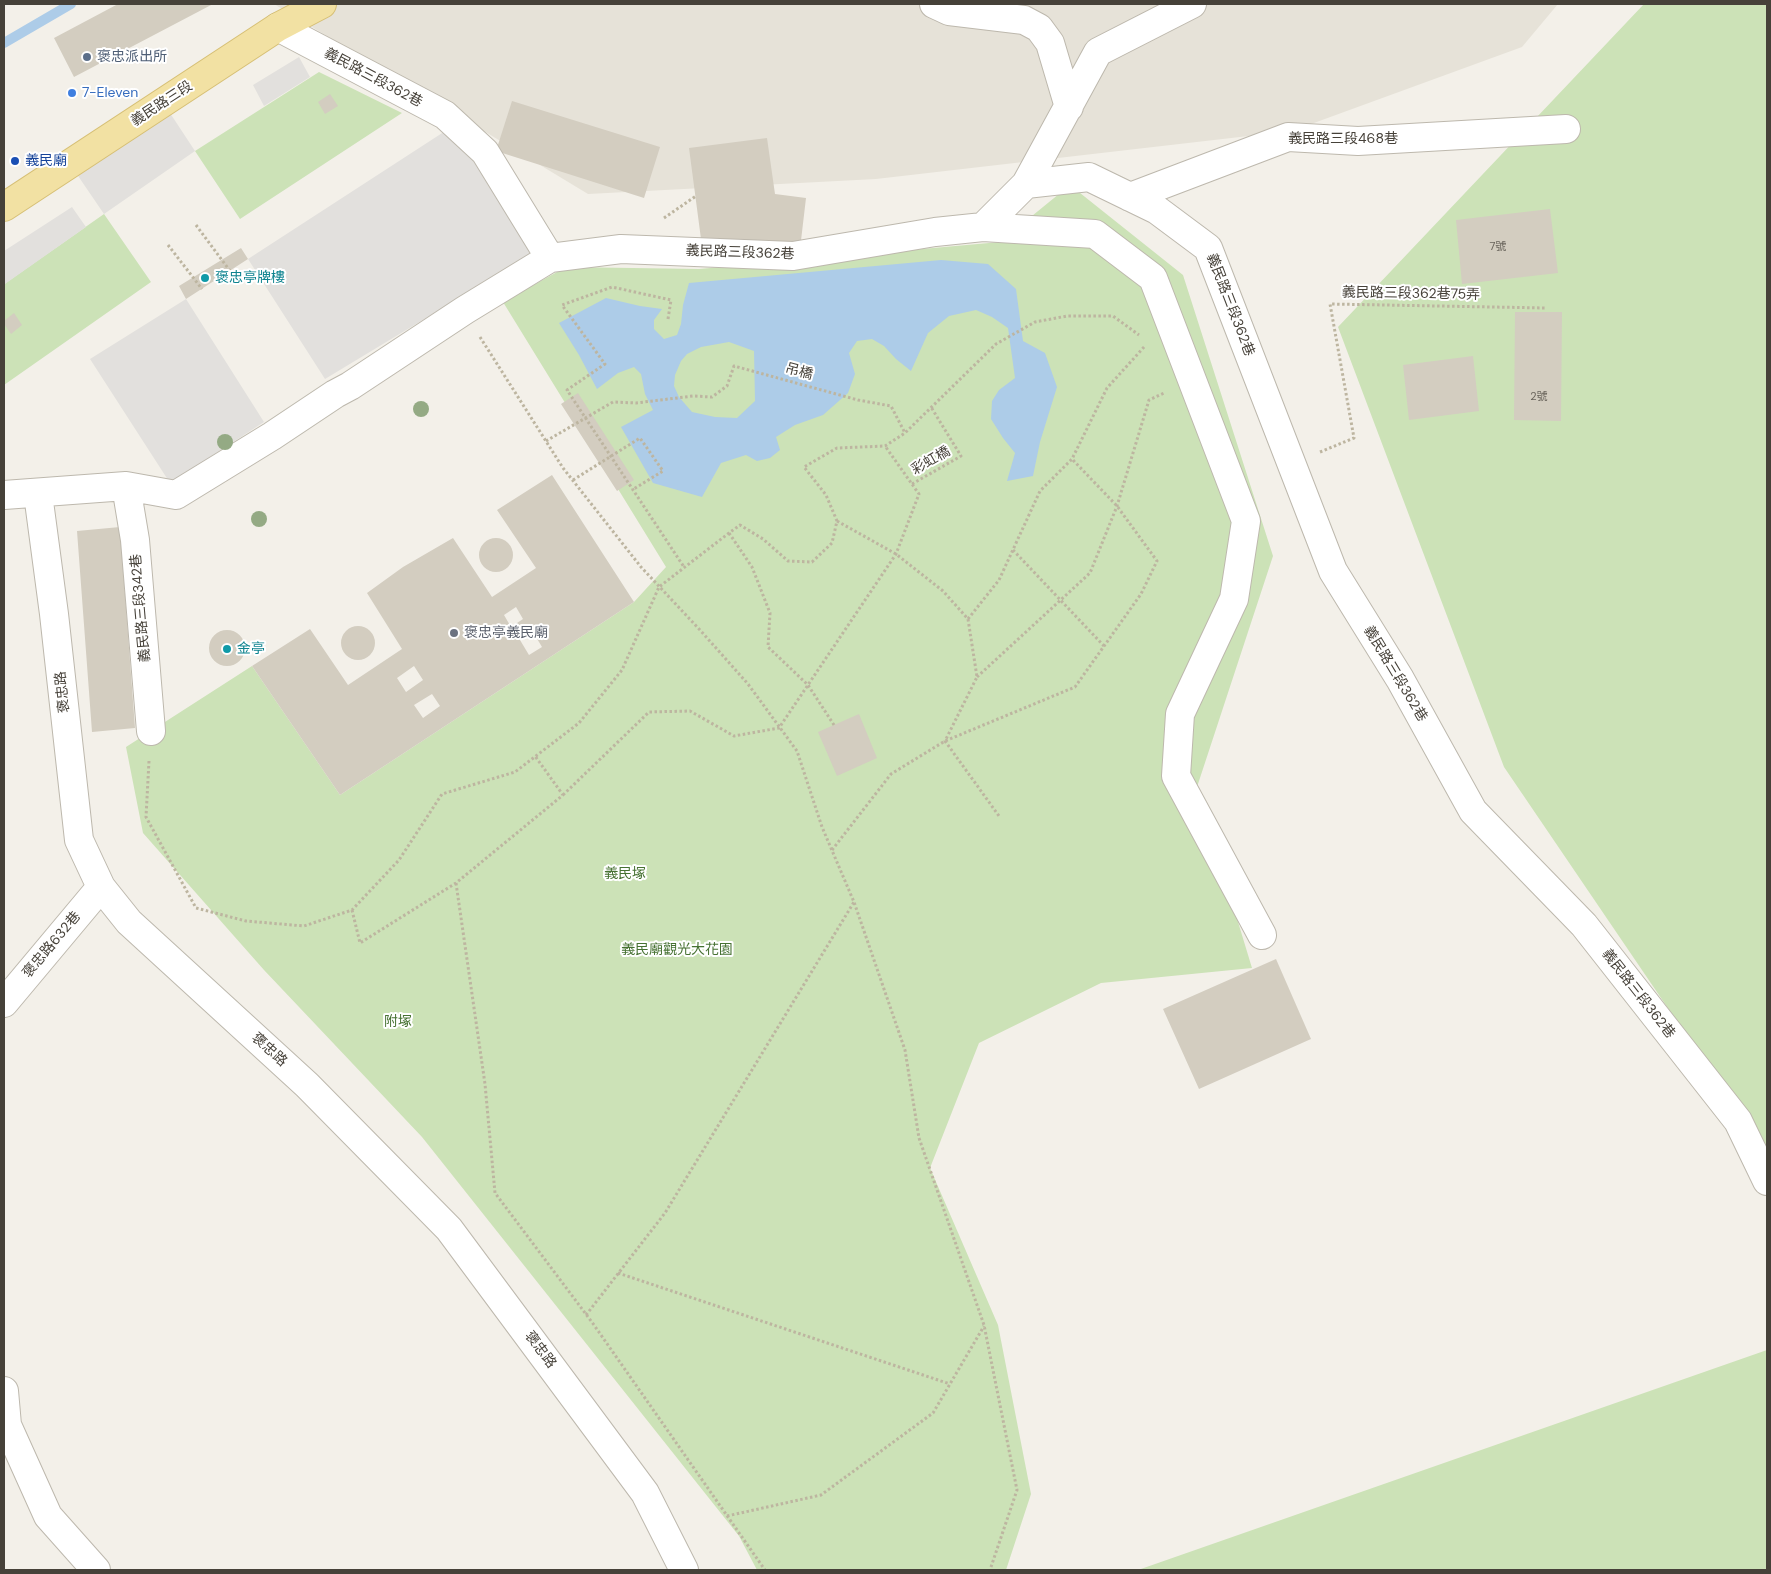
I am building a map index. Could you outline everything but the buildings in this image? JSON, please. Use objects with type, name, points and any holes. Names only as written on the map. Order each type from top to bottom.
[{"type":"main road","name":"義民路三段","points":[[4,207],[278,27],[322,4]]},
{"type":"street","points":[[934,4],[949,12],[1024,20],[1039,28],[1050,43],[1069,107]]},
{"type":"street","points":[[983,227],[1026,184],[1098,52],[1192,4]]},
{"type":"street","name":"義民路三段362巷","points":[[278,27],[445,115],[485,152],[550,258],[620,249],[793,256],[936,232],[983,227],[1095,234],[1153,278],[1246,521],[1234,599],[1180,714],[1176,776],[1262,935]]},
{"type":"street","name":"義民路三段468巷","points":[[1130,197],[1288,136],[1358,141],[1566,129]]},
{"type":"street","name":"義民路三段362巷","points":[[1026,184],[1089,177],[1157,210],[1208,248],[1333,571],[1400,679],[1473,811],[1584,926],[1738,1121],[1767,1181]]},
{"type":"street","points":[[4,495],[38,494],[126,486],[176,495],[272,436],[465,310],[550,258]]},
{"type":"street","name":"義民路三段342巷","points":[[126,486],[135,540],[151,731]]},
{"type":"street","name":"褒忠路","points":[[38,494],[54,614],[79,840],[101,887],[129,922],[307,1086],[449,1229],[645,1493],[684,1570]]},
{"type":"street","name":"褒忠路632巷","points":[[4,1003],[101,887]]},
{"type":"street","points":[[4,1391],[7,1425],[48,1516],[96,1570]]},
{"type":"path","points":[[196,225],[230,270]]},
{"type":"path","points":[[168,245],[202,289]]},
{"type":"path","points":[[668,319],[671,300],[612,287],[562,305],[605,364],[567,390],[684,568]]},
{"type":"path","name":"義民路三段362巷75弄","points":[[1292,464],[1354,438],[1330,304],[1546,308]]},
{"type":"path","points":[[465,310],[546,441],[573,480],[641,567],[748,684],[797,751],[822,827],[854,902],[905,1050],[919,1138],[984,1326],[1017,1490],[990,1570]]},
{"type":"path","points":[[151,731],[146,817],[196,908],[246,921],[304,926],[352,910],[399,860],[442,794],[515,772],[580,723],[622,670],[659,586],[740,525],[763,539],[788,561],[812,562],[832,543],[837,521],[826,495],[804,467],[837,448],[885,446],[905,433],[996,344],[1035,322],[1067,316],[1114,316],[1142,337]]},
{"type":"path","points":[[968,619],[999,580],[1040,491],[1072,459],[1107,388],[1149,342]]},
{"type":"path","name":"吊橋","points":[[585,418],[613,402],[636,403],[694,396],[712,397],[727,386],[734,366],[858,400],[890,406],[905,433]]},
{"type":"path","points":[[945,741],[977,677],[1090,573],[1116,506],[1149,400],[1167,392]]},
{"type":"path","name":"彩虹橋","points":[[912,484],[961,456],[931,407]]},
{"type":"path","points":[[546,441],[585,418]]},
{"type":"path","points":[[573,480],[640,438],[663,471],[632,490]]},
{"type":"path","points":[[352,910],[360,943],[456,883],[563,795],[650,712],[690,711],[734,736],[779,728],[896,554],[919,494],[885,446]]},
{"type":"path","points":[[832,851],[891,774],[945,741],[1075,687],[1141,594],[1157,561],[1116,506],[1072,459]]},
{"type":"path","points":[[837,521],[896,554],[943,592],[968,619],[977,677]]},
{"type":"path","points":[[729,533],[752,567],[770,613],[768,647],[808,684],[834,725]]},
{"type":"path","points":[[1013,550],[1104,646]]},
{"type":"path","points":[[945,741],[999,816]]},
{"type":"path","points":[[535,756],[563,795]]},
{"type":"path","points":[[456,883],[485,1084],[495,1193],[586,1315],[765,1570]]},
{"type":"path","points":[[586,1315],[665,1213],[854,902]]},
{"type":"path","points":[[618,1272],[950,1384]]},
{"type":"path","points":[[727,1516],[821,1495],[933,1413],[984,1326]]},
{"type":"shaded area","points":[[274,4],[1558,4],[1522,47],[1292,131],[876,179],[588,194]]},
{"type":"shaded area","points":[[299,57],[310,77],[264,106],[253,85]]},
{"type":"shaded area","points":[[168,110],[195,151],[104,214],[74,170]]},
{"type":"shaded area","points":[[453,126],[532,254],[325,379],[248,259]]},
{"type":"shaded area","points":[[72,207],[86,227],[5,284],[4,251]]},
{"type":"shaded area","points":[[186,299],[264,422],[170,483],[90,359]]},
{"type":"green space","points":[[1644,4],[1767,4],[1767,1154],[1504,767],[1338,327]]},
{"type":"green space","points":[[319,72],[402,113],[240,219],[195,151]]},
{"type":"green space","name":"義民廟觀光大花園","points":[[1070,185],[1183,275],[1273,556],[1197,787],[1252,968],[1101,983],[979,1043],[930,1168],[998,1325],[1031,1494],[1006,1570],[757,1570],[739,1536],[422,1137],[264,970],[143,833],[126,747],[252,666],[340,795],[634,602],[666,567],[503,302],[566,267],[699,269],[1000,242]]},
{"type":"green space","points":[[104,214],[151,282],[4,385],[4,284]]},
{"type":"green space","points":[[1767,1350],[1767,1570],[1138,1570]]},
{"type":"water","points":[[941,260],[988,264],[1016,289],[1023,341],[1045,353],[1057,387],[1040,442],[1033,476],[1007,481],[1015,453],[991,419],[992,401],[999,390],[1015,378],[1008,328],[992,317],[976,310],[949,316],[928,333],[911,371],[884,346],[872,339],[857,341],[849,353],[855,374],[848,393],[823,415],[795,425],[776,437],[780,450],[770,458],[757,461],[746,455],[721,463],[702,497],[653,483],[621,427],[653,410],[645,394],[641,374],[634,367],[618,373],[597,389],[559,323],[606,298],[662,309],[654,320],[654,329],[664,339],[677,335],[689,283]],"holes":[[[729,342],[754,351],[755,401],[737,418],[715,417],[692,412],[679,397],[674,386],[675,375],[681,361],[687,354],[701,347]]]},
{"type":"waterway","points":[[4,43],[71,4]]},
{"type":"place","name":"褒忠派出所","points":[[87,57]]},
{"type":"place","name":"7-Eleven","points":[[72,93]]},
{"type":"place","name":"義民廟","points":[[15,161]]},
{"type":"place","name":"褒忠亭牌樓","points":[[205,278]]},
{"type":"place","name":"褒忠亭義民廟","points":[[454,633]]},
{"type":"place","name":"金亭","points":[[227,649]]},
{"type":"park label","name":"義民塚","points":[[625,874]]},
{"type":"park label","name":"附塚","points":[[398,1022]]}]
